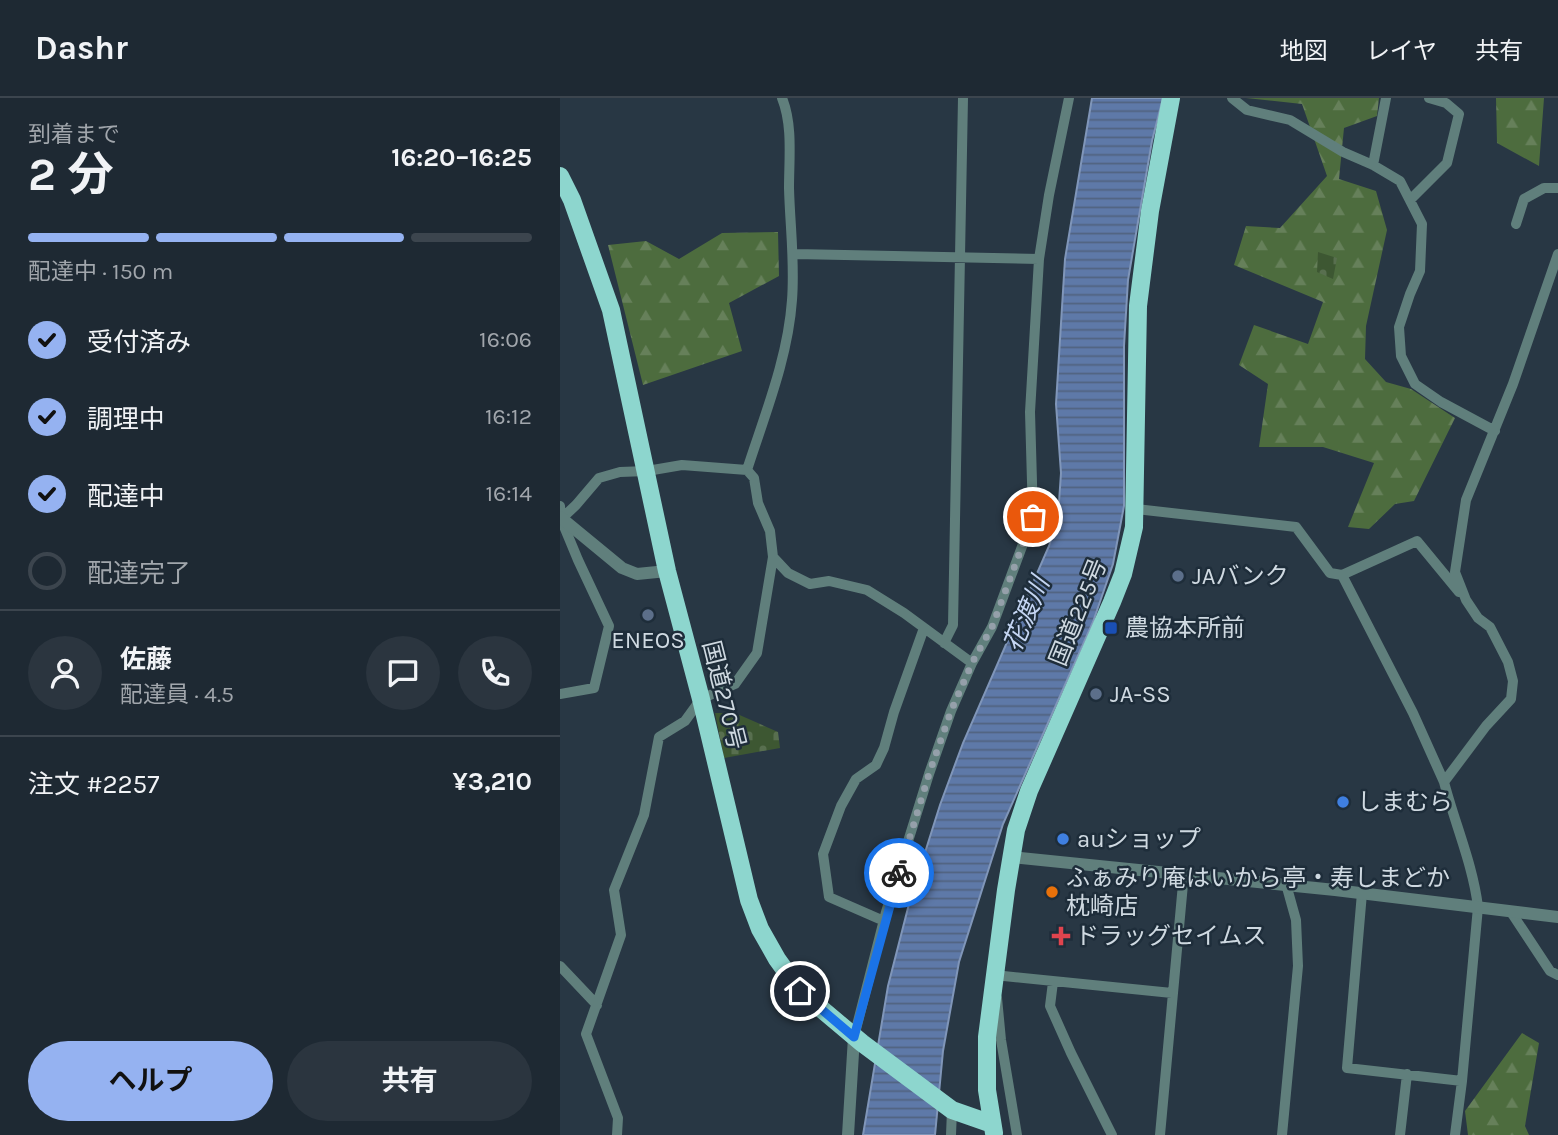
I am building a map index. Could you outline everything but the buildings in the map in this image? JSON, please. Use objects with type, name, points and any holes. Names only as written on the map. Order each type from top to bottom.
[{"type":"highway","name":"国道225号","points":[[993,1130],[986,1065],[987,1037],[1011,857],[1019,821],[1029,791],[1112,602],[1130,547],[1136,509],[1138,306],[1150,211],[1171,98]]},
{"type":"highway","name":"国道270号","points":[[560,176],[572,200],[611,310],[667,570],[744,877],[760,929],[777,960],[800,991],[858,1040],[951,1109],[993,1130]]},
{"type":"street","points":[[747,470],[782,361],[792,302],[794,254],[788,117],[782,98]]},
{"type":"street","points":[[944,643],[953,625],[963,98]]},
{"type":"street","points":[[848,1135],[858,1040],[884,920],[951,711],[972,663],[992,627],[1033,517],[1030,412],[1039,259],[1069,98]]},
{"type":"street","points":[[1232,98],[1247,110],[1290,120],[1343,152],[1373,164],[1400,181],[1422,224],[1420,271],[1399,327],[1401,356],[1415,384],[1441,402],[1495,430]]},
{"type":"street","points":[[1373,164],[1386,98]]},
{"type":"street","points":[[1410,200],[1447,163],[1459,114],[1446,103],[1429,98]]},
{"type":"street","points":[[1516,224],[1524,199],[1544,188],[1558,188]]},
{"type":"street","points":[[794,254],[1039,259]]},
{"type":"street","points":[[1466,600],[1455,572],[1466,500],[1531,334],[1558,254]]},
{"type":"street","points":[[560,515],[576,505],[599,478],[620,472],[682,465],[714,465],[747,470],[754,478],[758,503],[770,531],[773,557],[757,653],[735,684],[701,699],[685,721],[659,737],[645,815],[614,890],[621,935],[586,1034],[618,1118],[617,1135]]},
{"type":"street","points":[[1136,509],[1296,527],[1330,573],[1342,575],[1417,541],[1478,618],[1490,628],[1508,662],[1513,681],[1511,699],[1486,726],[1444,782]]},
{"type":"street","points":[[560,515],[622,568],[637,574],[667,570]]},
{"type":"street","points":[[560,515],[609,626],[594,688],[560,694]]},
{"type":"street","points":[[773,557],[788,573],[810,584],[829,581],[867,590],[972,663]]},
{"type":"street","points":[[1342,575],[1413,713],[1444,782],[1463,850],[1475,879],[1478,907],[1455,1135]]},
{"type":"street","points":[[884,920],[829,897],[823,854],[841,806],[856,779],[876,765],[884,748],[924,628]]},
{"type":"street","points":[[1011,857],[1286,884],[1558,917]]},
{"type":"street","points":[[1160,1135],[1184,873]]},
{"type":"street","points":[[1282,1135],[1298,966],[1296,920],[1286,884]]},
{"type":"street","points":[[1362,893],[1347,1068],[1462,1081]]},
{"type":"street","points":[[1511,912],[1550,971],[1558,975]]},
{"type":"street","points":[[560,966],[597,1005]]},
{"type":"street","points":[[1017,1135],[1001,1040],[994,975],[1172,993]]},
{"type":"street","points":[[1053,982],[1050,1006],[1112,1135]]},
{"type":"street","points":[[1400,1135],[1407,1074]]},
{"type":"street","points":[[951,1109],[951,1135]]},
{"type":"green space","points":[[1246,98],[1379,98],[1377,116],[1344,128],[1339,179],[1376,191],[1387,230],[1366,326],[1365,359],[1386,382],[1411,389],[1455,418],[1414,501],[1395,504],[1369,529],[1348,527],[1374,463],[1323,447],[1259,447],[1268,384],[1239,365],[1254,325],[1308,344],[1323,302],[1234,265],[1246,226],[1280,228],[1327,176],[1302,104]]},
{"type":"green space","points":[[1496,98],[1544,98],[1539,166],[1497,143]]},
{"type":"green space","points":[[778,232],[779,276],[729,303],[742,351],[643,385],[608,245],[646,241],[679,259],[722,233]]},
{"type":"green space","points":[[1318,252],[1337,258],[1333,279],[1317,272]]},
{"type":"green space","points":[[715,713],[735,713],[778,732],[780,748],[724,758]]},
{"type":"green space","points":[[1522,1033],[1539,1043],[1525,1126],[1529,1135],[1468,1135],[1465,1111]]},
{"type":"water","name":"花渡川","points":[[1092,98],[1163,98],[1152,141],[1128,280],[1124,346],[1124,506],[1113,564],[1093,622],[1003,824],[959,962],[943,1051],[935,1135],[863,1135],[888,986],[910,900],[963,743],[1049,546],[1058,517],[1061,473],[1056,404],[1065,259]]},
{"type":"way so far","points":[[899,873],[951,711],[972,663],[992,627],[1033,517]]},
{"type":"place","name":"JAバンク","points":[[1178,576]]},
{"type":"place","name":"ENEOS","points":[[648,615]]},
{"type":"place","name":"農協本所前","points":[[1111,628]]},
{"type":"place","name":"JA-SS","points":[[1096,694]]},
{"type":"place","name":"しまむら","points":[[1343,802]]},
{"type":"place","name":"auショップ","points":[[1063,839]]},
{"type":"place","name":"ふぁみり庵はいから亭・寿しまどか 枕崎店","points":[[1052,892]]},
{"type":"place","name":"ドラッグセイムス","points":[[1061,936]]},
{"type":"route","points":[[800,991],[854,1037],[886,912],[899,873]]}]
